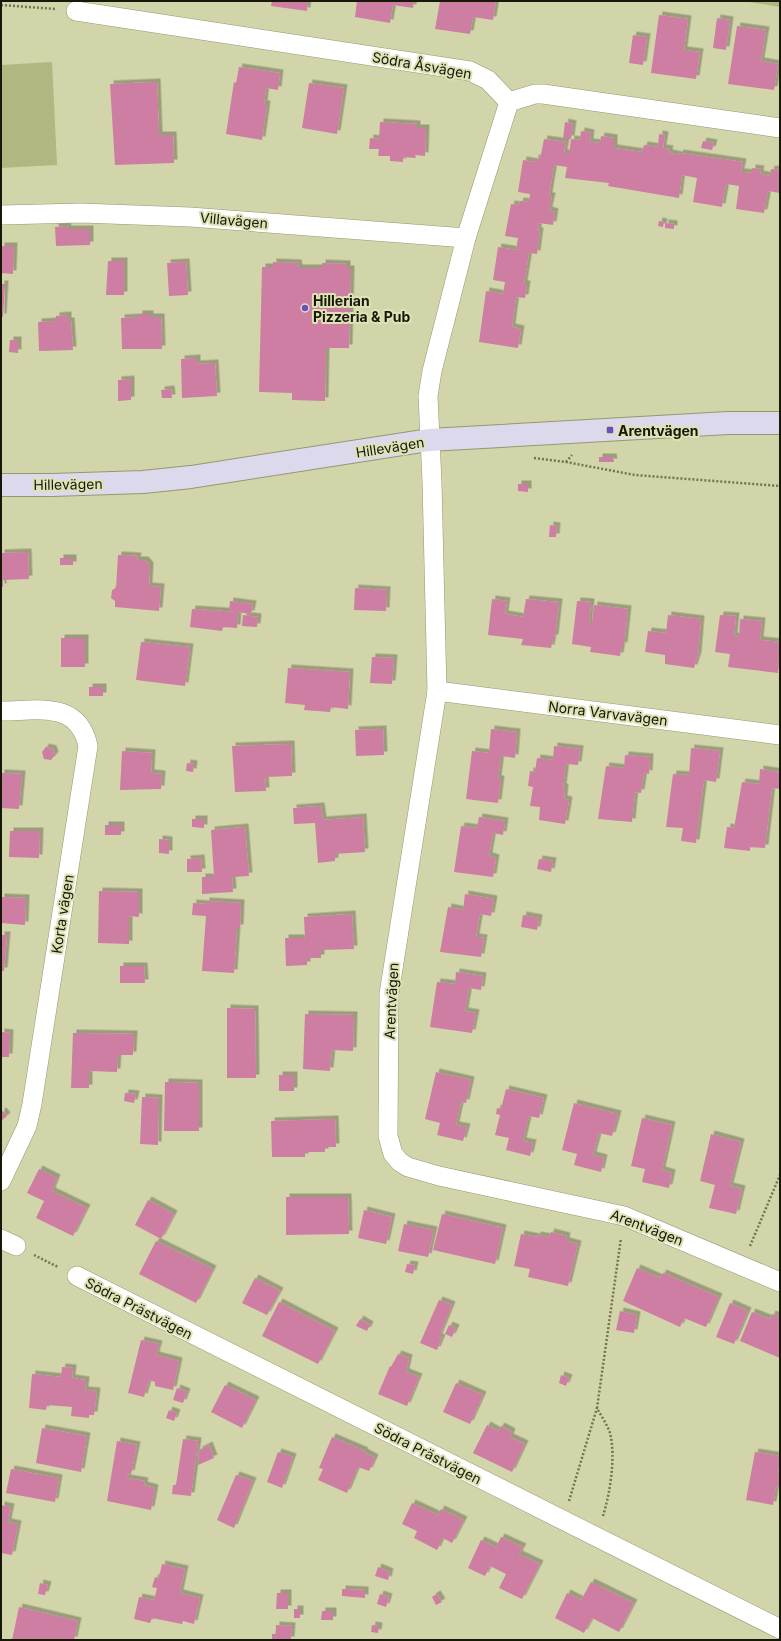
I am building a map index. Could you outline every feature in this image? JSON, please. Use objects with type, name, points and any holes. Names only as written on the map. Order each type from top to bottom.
[{"type":"street","name":"Södra Åsvägen","points":[[76,11],[463,70],[488,80],[509,102]]},
{"type":"street","points":[[429,440],[428,401],[432,371],[466,238],[509,102],[535,94],[543,94],[780,128]]},
{"type":"street","name":"Villavägen","points":[[1,215],[81,213],[190,217],[466,238]]},
{"type":"street","name":"Hillevägen","points":[[1,485],[60,485],[170,480],[429,440],[728,423],[780,423]]},
{"type":"street","name":"Arentvägen","points":[[429,440],[432,482],[437,691],[389,994],[388,1136],[390,1146],[400,1162],[408,1167],[439,1176],[624,1216],[780,1282]]},
{"type":"street","name":"Norra Varvavägen","points":[[437,691],[780,735]]},
{"type":"street","name":"Korta vägen","points":[[1,711],[59,711],[68,714],[77,722],[85,733],[88,746],[32,1104],[27,1126],[1,1181]]},
{"type":"street","name":"Södra Prästvägen","points":[[77,1276],[780,1629]]},
{"type":"path","points":[[1,5],[76,11]]},
{"type":"path","points":[[531,458],[566,462],[635,475],[780,486]]},
{"type":"path","points":[[742,1266],[780,1175]]},
{"type":"path","points":[[563,1520],[597,1408],[624,1216]]},
{"type":"path","points":[[9,1242],[77,1276]]},
{"type":"path","points":[[596,1537],[608,1499],[612,1452],[610,1433],[597,1408]]},
{"type":"green space","points":[[743,1],[780,1],[780,7]]},
{"type":"green space","points":[[52,62],[57,165],[1,168],[1,65]]},
{"type":"building","points":[[272,1],[308,1],[307,11],[271,6]]},
{"type":"building","points":[[357,1],[414,1],[413,8],[393,5],[390,23],[355,17]]},
{"type":"building","points":[[440,1],[496,1],[493,20],[473,17],[470,34],[435,29]]},
{"type":"building","points":[[659,15],[688,19],[684,50],[700,52],[696,79],[651,73]]},
{"type":"building","points":[[717,18],[730,20],[726,50],[713,48]]},
{"type":"building","points":[[737,26],[766,30],[761,61],[778,64],[774,90],[728,84]]},
{"type":"building","points":[[633,35],[647,37],[643,65],[629,63]]},
{"type":"building","points":[[239,67],[280,73],[278,90],[266,88],[264,104],[267,104],[262,140],[226,134],[234,82],[236,83]]},
{"type":"building","points":[[157,82],[159,135],[173,135],[174,163],[115,165],[110,84]]},
{"type":"building","points":[[309,83],[344,88],[337,134],[302,128]]},
{"type":"building","points":[[380,122],[417,124],[417,128],[426,128],[425,156],[415,155],[416,158],[403,157],[403,162],[390,161],[390,156],[378,156],[379,149],[369,149],[370,138],[379,139]]},
{"type":"building","points":[[565,122],[573,124],[571,139],[563,139]]},
{"type":"building","points":[[581,131],[591,133],[590,142],[600,143],[601,136],[614,138],[614,148],[642,152],[644,145],[658,147],[659,134],[665,135],[663,148],[670,149],[669,153],[679,155],[680,153],[743,162],[741,172],[752,173],[752,168],[761,169],[760,174],[770,176],[771,169],[780,170],[780,193],[768,191],[764,213],[736,209],[739,186],[726,184],[722,207],[693,202],[697,178],[682,175],[679,198],[608,186],[609,183],[565,178],[567,167],[554,165],[549,196],[552,196],[549,210],[555,212],[553,225],[539,223],[538,231],[540,231],[537,254],[529,253],[524,284],[527,284],[525,298],[516,297],[512,327],[521,329],[518,348],[479,342],[486,291],[503,294],[505,282],[493,280],[498,247],[516,250],[518,238],[505,236],[511,204],[519,205],[520,201],[529,202],[530,194],[518,192],[523,160],[535,162],[535,158],[540,159],[544,139],[566,142],[564,153],[569,153],[571,139],[580,140]]},
{"type":"building","points":[[703,141],[714,143],[712,150],[701,148]]},
{"type":"building","points":[[659,221],[664,222],[663,227],[658,226]]},
{"type":"building","points":[[665,223],[674,224],[674,229],[665,228]]},
{"type":"building","points":[[67,226],[68,229],[90,229],[90,245],[56,246],[55,227]]},
{"type":"building","points":[[1,246],[14,246],[13,274],[1,273]]},
{"type":"building","points":[[108,261],[124,261],[124,295],[106,295]]},
{"type":"building","points":[[186,262],[188,295],[169,296],[167,263]]},
{"type":"building","name":"Hillerian Pizzeria & Pub","points":[[273,262],[298,263],[299,268],[322,268],[322,263],[347,264],[347,269],[351,269],[349,348],[326,348],[325,401],[292,400],[292,393],[259,392],[262,267],[273,267]]},
{"type":"building","points":[[1,284],[5,284],[3,317],[1,317]]},
{"type":"building","points":[[139,314],[150,314],[150,317],[161,317],[162,349],[122,349],[121,318],[139,317]]},
{"type":"building","points":[[68,315],[68,321],[71,321],[73,350],[39,351],[38,322],[56,321],[56,316]]},
{"type":"building","points":[[10,340],[18,340],[18,353],[9,352]]},
{"type":"building","points":[[197,358],[197,364],[215,363],[217,396],[182,398],[181,359]]},
{"type":"building","points":[[131,379],[131,400],[118,401],[118,380]]},
{"type":"building","points":[[171,389],[172,398],[162,398],[161,390]]},
{"type":"building","points":[[599,457],[613,457],[614,462],[599,462]]},
{"type":"building","points":[[518,484],[528,484],[528,492],[518,491]]},
{"type":"building","points":[[550,525],[557,526],[556,537],[549,537]]},
{"type":"building","points":[[28,552],[29,579],[3,580],[3,587],[1,587],[1,553]]},
{"type":"building","points":[[118,555],[138,556],[137,560],[145,560],[150,566],[149,586],[161,587],[159,611],[115,607],[115,601],[111,598],[112,590],[116,588]]},
{"type":"building","points":[[60,558],[73,558],[73,565],[60,565]]},
{"type":"building","points":[[355,588],[387,590],[386,611],[354,610]]},
{"type":"building","points":[[492,599],[507,601],[505,614],[523,617],[526,599],[559,602],[555,638],[553,638],[551,648],[521,645],[523,639],[488,635]]},
{"type":"building","points":[[230,601],[253,604],[251,614],[229,611]]},
{"type":"building","points":[[577,601],[591,602],[589,623],[592,623],[594,605],[628,609],[624,646],[622,645],[620,656],[590,652],[591,647],[572,644]]},
{"type":"building","points":[[192,609],[238,612],[237,628],[223,627],[222,631],[190,627]]},
{"type":"building","points":[[243,615],[258,617],[257,627],[242,626]]},
{"type":"building","points":[[668,615],[701,619],[698,655],[694,668],[665,664],[665,655],[645,652],[648,631],[666,633]]},
{"type":"building","points":[[720,615],[736,616],[734,636],[739,637],[740,619],[762,621],[760,640],[780,642],[778,673],[728,667],[730,654],[715,652]]},
{"type":"building","points":[[61,638],[85,638],[85,667],[61,667]]},
{"type":"building","points":[[141,642],[190,647],[185,686],[136,680]]},
{"type":"building","points":[[372,657],[394,658],[392,684],[370,683]]},
{"type":"building","points":[[288,668],[350,672],[348,709],[331,707],[330,712],[304,710],[305,705],[285,703]]},
{"type":"building","points":[[89,687],[103,687],[103,696],[89,696]]},
{"type":"building","points":[[383,729],[384,755],[356,756],[355,730]]},
{"type":"building","points":[[491,729],[517,732],[515,758],[501,756],[498,779],[501,779],[498,803],[466,799],[472,751],[489,753]]},
{"type":"building","points":[[291,744],[292,776],[265,777],[266,791],[235,792],[232,746]]},
{"type":"building","points":[[554,746],[580,749],[578,765],[566,764],[563,787],[565,787],[564,799],[569,800],[565,824],[539,820],[540,807],[530,806],[533,787],[528,786],[530,771],[535,772],[537,758],[553,760]]},
{"type":"building","points":[[46,747],[53,749],[55,755],[51,760],[44,759],[42,752]]},
{"type":"building","points":[[691,748],[720,751],[716,782],[704,780],[696,843],[681,841],[683,828],[666,827],[673,774],[689,775]]},
{"type":"building","points":[[122,751],[152,753],[151,773],[162,774],[161,789],[120,790]]},
{"type":"building","points":[[625,755],[650,757],[649,774],[644,773],[641,793],[635,792],[632,822],[598,819],[606,766],[624,768]]},
{"type":"building","points":[[187,763],[194,764],[193,772],[186,771]]},
{"type":"building","points":[[760,769],[780,772],[780,789],[772,788],[765,848],[750,847],[750,851],[724,848],[727,827],[734,828],[742,782],[759,784]]},
{"type":"building","points":[[1,773],[22,774],[19,809],[1,808]]},
{"type":"building","points":[[321,806],[323,820],[363,817],[365,852],[335,854],[335,861],[318,863],[315,823],[294,824],[293,808]]},
{"type":"building","points":[[479,817],[505,821],[503,835],[493,833],[489,856],[496,858],[493,877],[454,872],[461,826],[477,828]]},
{"type":"building","points":[[192,819],[204,819],[204,828],[192,827]]},
{"type":"building","points":[[105,825],[121,825],[121,835],[105,835]]},
{"type":"building","points":[[245,827],[249,876],[232,877],[233,892],[202,894],[202,877],[214,877],[211,830]]},
{"type":"building","points":[[10,831],[40,831],[39,858],[9,857]]},
{"type":"building","points":[[159,839],[169,840],[169,854],[159,853]]},
{"type":"building","points":[[201,858],[202,872],[187,872],[187,859]]},
{"type":"building","points":[[539,859],[553,861],[551,872],[537,869]]},
{"type":"building","points":[[99,891],[139,892],[139,917],[129,916],[129,944],[98,943]]},
{"type":"building","points":[[465,894],[494,899],[491,916],[480,914],[476,937],[484,938],[481,957],[440,952],[448,907],[463,910]]},
{"type":"building","points":[[1,897],[26,898],[25,925],[1,923]]},
{"type":"building","points":[[206,901],[241,903],[240,928],[237,928],[234,973],[202,971],[206,916],[192,915],[193,903],[206,904]]},
{"type":"building","points":[[352,914],[354,949],[321,950],[321,958],[307,958],[307,965],[286,966],[285,938],[305,938],[304,917]]},
{"type":"building","points":[[523,915],[539,918],[537,930],[521,927]]},
{"type":"building","points":[[1,935],[7,935],[4,971],[1,971]]},
{"type":"building","points":[[120,966],[144,966],[145,983],[120,983]]},
{"type":"building","points":[[456,972],[483,976],[481,990],[469,988],[465,1011],[476,1013],[472,1033],[430,1027],[437,982],[455,984]]},
{"type":"building","points":[[227,1008],[255,1009],[256,1078],[227,1078]]},
{"type":"building","points":[[305,1014],[354,1015],[353,1051],[332,1050],[330,1071],[303,1069]]},
{"type":"building","points":[[1,1032],[10,1033],[9,1057],[1,1057]]},
{"type":"building","points":[[73,1033],[134,1034],[133,1055],[118,1055],[117,1072],[89,1071],[89,1088],[71,1088]]},
{"type":"building","points":[[436,1072],[471,1080],[466,1103],[461,1102],[456,1125],[467,1127],[463,1141],[437,1135],[440,1123],[425,1119]]},
{"type":"building","points":[[279,1075],[294,1075],[294,1091],[279,1091]]},
{"type":"building","points":[[165,1082],[199,1083],[199,1131],[164,1131]]},
{"type":"building","points":[[506,1089],[544,1098],[539,1118],[529,1116],[523,1141],[533,1143],[530,1156],[506,1150],[509,1138],[495,1135],[500,1115],[496,1114],[497,1108],[501,1109]]},
{"type":"building","points":[[125,1093],[136,1094],[134,1103],[124,1101]]},
{"type":"building","points":[[142,1097],[159,1098],[158,1145],[140,1144]]},
{"type":"building","points":[[574,1103],[618,1114],[612,1136],[599,1133],[593,1155],[604,1158],[601,1172],[574,1165],[577,1154],[562,1150]]},
{"type":"building","points":[[3,1111],[7,1116],[1,1121],[1,1112]]},
{"type":"building","points":[[642,1118],[672,1125],[662,1170],[672,1173],[669,1188],[642,1182],[645,1169],[631,1166]]},
{"type":"building","points":[[335,1119],[336,1147],[325,1147],[325,1152],[305,1152],[305,1157],[272,1157],[271,1121]]},
{"type":"building","points":[[711,1134],[741,1142],[730,1186],[742,1189],[736,1214],[709,1208],[715,1185],[700,1181]]},
{"type":"building","points":[[39,1169],[57,1178],[52,1191],[87,1208],[73,1236],[36,1218],[44,1201],[27,1193]]},
{"type":"building","points":[[286,1197],[348,1197],[349,1234],[286,1235]]},
{"type":"building","points":[[148,1200],[174,1214],[161,1239],[135,1225]]},
{"type":"building","points":[[364,1210],[392,1217],[386,1244],[358,1238]]},
{"type":"building","points":[[442,1214],[503,1228],[495,1264],[433,1250]]},
{"type":"building","points":[[404,1224],[434,1230],[428,1257],[398,1251]]},
{"type":"building","points":[[551,1232],[567,1236],[566,1241],[578,1244],[568,1286],[528,1277],[530,1269],[514,1266],[521,1234],[537,1237],[537,1235],[549,1237]]},
{"type":"building","points":[[156,1241],[213,1269],[196,1303],[139,1274]]},
{"type":"building","points":[[407,1264],[415,1265],[413,1274],[405,1272]]},
{"type":"building","points":[[637,1268],[660,1278],[663,1273],[719,1297],[706,1327],[684,1318],[680,1327],[623,1301]]},
{"type":"building","points":[[255,1278],[280,1291],[267,1315],[242,1303]]},
{"type":"building","points":[[439,1300],[452,1305],[439,1337],[442,1338],[437,1350],[420,1343]]},
{"type":"building","points":[[279,1302],[335,1331],[318,1364],[262,1336]]},
{"type":"building","points":[[730,1303],[748,1311],[734,1344],[716,1337]]},
{"type":"building","points":[[620,1311],[637,1315],[634,1333],[616,1330]]},
{"type":"building","points":[[752,1312],[770,1319],[772,1314],[780,1317],[780,1358],[740,1341]]},
{"type":"building","points":[[360,1319],[370,1325],[367,1331],[356,1326]]},
{"type":"building","points":[[449,1325],[456,1328],[452,1337],[445,1334]]},
{"type":"building","points":[[141,1340],[159,1344],[156,1355],[179,1361],[173,1390],[155,1386],[155,1382],[149,1380],[144,1397],[128,1393]]},
{"type":"building","points":[[398,1354],[409,1358],[406,1372],[419,1377],[407,1406],[378,1394],[390,1366],[391,1367]]},
{"type":"building","points":[[62,1367],[73,1368],[72,1378],[86,1380],[85,1390],[97,1391],[94,1415],[89,1415],[89,1418],[71,1416],[72,1407],[47,1405],[46,1410],[29,1408],[32,1374],[61,1377]]},
{"type":"building","points":[[561,1375],[569,1378],[566,1386],[559,1383]]},
{"type":"building","points":[[456,1383],[483,1395],[470,1424],[443,1412]]},
{"type":"building","points":[[225,1385],[256,1400],[242,1428],[211,1412]]},
{"type":"building","points":[[177,1388],[187,1392],[183,1403],[173,1400]]},
{"type":"building","points":[[169,1410],[177,1413],[174,1421],[166,1418]]},
{"type":"building","points":[[487,1425],[498,1431],[501,1426],[512,1432],[510,1437],[525,1444],[512,1472],[473,1453]]},
{"type":"building","points":[[42,1428],[87,1436],[81,1472],[36,1463]]},
{"type":"building","points":[[332,1437],[365,1451],[364,1452],[375,1458],[369,1471],[358,1467],[347,1493],[318,1480],[323,1469],[319,1468]]},
{"type":"building","points":[[183,1439],[198,1441],[191,1496],[172,1494],[173,1485],[176,1485]]},
{"type":"building","points":[[117,1441],[137,1445],[131,1474],[129,1473],[127,1478],[145,1481],[144,1485],[155,1488],[151,1510],[107,1501]]},
{"type":"building","points":[[209,1445],[214,1458],[198,1465],[199,1450]]},
{"type":"building","points":[[278,1452],[293,1457],[282,1488],[267,1482]]},
{"type":"building","points":[[755,1452],[780,1456],[778,1473],[780,1473],[780,1487],[776,1486],[773,1505],[746,1500]]},
{"type":"building","points":[[11,1469],[59,1478],[55,1502],[6,1493]]},
{"type":"building","points":[[236,1475],[253,1481],[234,1528],[217,1520]]},
{"type":"building","points":[[412,1503],[438,1515],[441,1509],[464,1520],[452,1543],[443,1538],[437,1550],[414,1538],[417,1531],[402,1524]]},
{"type":"building","points":[[1,1505],[11,1507],[8,1522],[18,1524],[12,1555],[1,1553]]},
{"type":"building","points":[[501,1537],[523,1547],[519,1554],[540,1564],[522,1599],[499,1588],[506,1574],[490,1566],[485,1576],[468,1568],[481,1540],[496,1547]]},
{"type":"building","points":[[162,1564],[185,1569],[180,1593],[200,1598],[194,1624],[183,1621],[182,1624],[152,1618],[150,1623],[134,1619],[139,1597],[154,1600],[157,1588],[152,1587],[155,1577],[159,1578]]},
{"type":"building","points":[[378,1567],[390,1572],[388,1580],[375,1576]]},
{"type":"building","points":[[591,1582],[634,1603],[619,1632],[592,1618],[584,1633],[555,1618],[567,1593],[581,1600]]},
{"type":"building","points":[[40,1583],[48,1585],[45,1595],[38,1594]]},
{"type":"building","points":[[342,1589],[365,1590],[365,1598],[342,1596]]},
{"type":"building","points":[[277,1593],[288,1593],[288,1609],[276,1609]]},
{"type":"building","points":[[380,1594],[389,1597],[386,1607],[377,1604]]},
{"type":"building","points":[[437,1594],[442,1602],[436,1605],[432,1597]]},
{"type":"building","points":[[19,1607],[78,1621],[74,1640],[12,1640]]},
{"type":"building","points":[[294,1609],[300,1609],[300,1618],[294,1618]]},
{"type":"building","points":[[322,1611],[333,1611],[333,1620],[321,1620]]},
{"type":"building","points":[[276,1625],[292,1626],[291,1640],[272,1640],[272,1634],[276,1634]]},
{"type":"building","points":[[372,1625],[379,1626],[378,1633],[371,1632]]},
{"type":"place","name":"Hillerian Pizzeria & Pub","points":[[305,308]]},
{"type":"place","name":"Arentvägen","points":[[610,430]]}]
